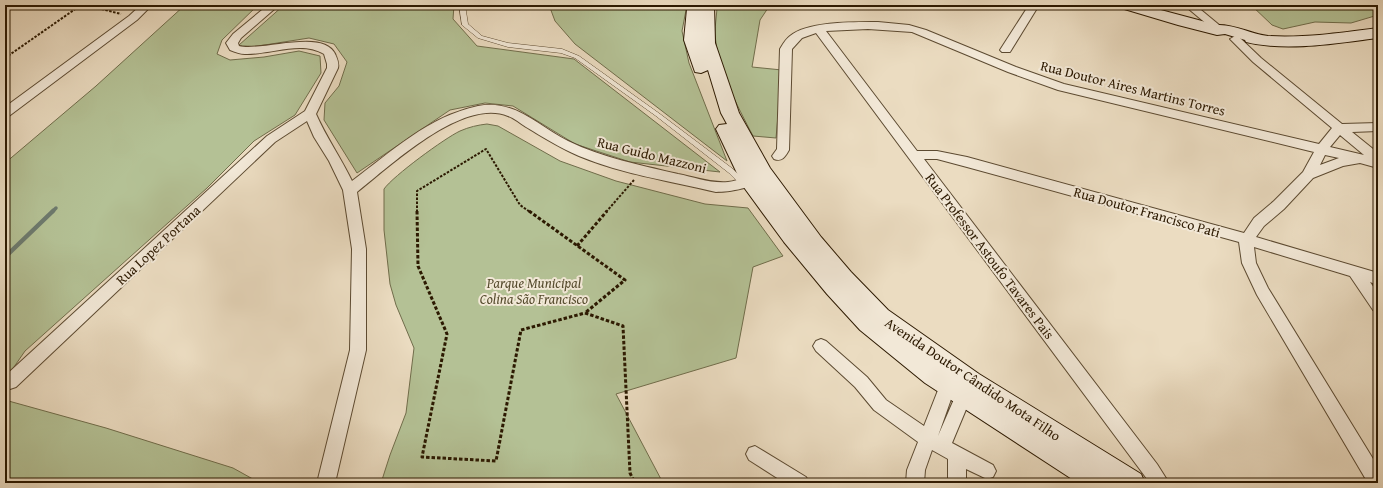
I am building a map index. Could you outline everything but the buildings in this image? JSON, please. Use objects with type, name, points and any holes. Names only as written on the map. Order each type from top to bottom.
[{"type":"main road","name":"Avenida Doutor Cândido Mota Filho","points":[[696,5],[693,16],[692,40],[698,61],[715,106],[738,159],[752,179],[814,242],[844,278],[874,320],[933,376],[956,390],[1132,483]]},
{"type":"main road","name":"Avenida Doutor Cândido Mota Filho","points":[[707,5],[707,42],[721,90],[730,112],[752,179]]},
{"type":"main road","points":[[1126,5],[1227,35],[1266,41],[1322,41],[1378,33]]},
{"type":"main road","name":"Avenida Doutor Cândido Mota Filho","points":[[874,320],[972,381],[1100,483]]},
{"type":"street","points":[[5,113],[133,18],[148,5]]},
{"type":"street","points":[[274,5],[237,36],[232,43],[234,48],[244,52],[308,45],[324,49],[330,55],[333,64],[327,80],[310,114],[320,136],[335,160],[350,190],[358,250],[358,350],[326,483]]},
{"type":"street","points":[[1006,50],[1034,5]]},
{"type":"street","points":[[1189,5],[1378,160]]},
{"type":"street","name":"Rua Doutor Aires Martins Torres","points":[[778,156],[783,150],[786,49],[789,41],[795,36],[819,29],[859,26],[892,27],[914,30],[1034,78],[1062,87],[1378,163]]},
{"type":"street","name":"Rua Professor Astoufo Tavares Pais","points":[[819,29],[1160,483]]},
{"type":"street","name":"Rua Guido Mazzoni","points":[[350,190],[432,129],[459,114],[496,109],[511,112],[562,143],[583,153],[611,163],[716,187],[731,188],[752,179]]},
{"type":"street","name":"Rua Lopez Portana","points":[[10,382],[271,139],[310,114]]},
{"type":"street","points":[[1378,127],[1339,128],[1322,149],[1308,175],[1279,205],[1259,222],[1246,240],[1249,263],[1262,291],[1378,483]]},
{"type":"street","name":"Rua Doutor Francisco Pati","points":[[914,155],[937,155],[967,162],[1193,224],[1378,279]]},
{"type":"street","points":[[1308,175],[1341,162],[1361,159]]},
{"type":"street","points":[[1355,272],[1378,306]]},
{"type":"street","points":[[821,346],[861,382],[880,405],[942,447],[987,471]]},
{"type":"street","points":[[915,483],[916,470],[942,447],[956,390]]},
{"type":"street","points":[[942,447],[957,483]]},
{"type":"street","points":[[755,454],[800,483]]},
{"type":"lane","points":[[462,5],[465,25],[480,37],[508,45],[562,52],[577,56],[731,171],[752,179]]},
{"type":"path","points":[[5,58],[81,5]]},
{"type":"path","points":[[86,5],[133,18]]},
{"type":"path","points":[[486,149],[520,205],[625,280],[585,313],[521,330],[496,460],[422,457],[447,334],[418,266],[417,190],[486,149]]},
{"type":"path","points":[[577,246],[643,170]]},
{"type":"path","points":[[585,313],[623,326],[630,473],[635,483]]},
{"type":"green space","points":[[185,5],[258,5],[222,40],[217,54],[230,60],[264,57],[299,51],[320,56],[321,73],[295,115],[254,141],[207,188],[25,351],[5,380],[5,163],[96,86]]},
{"type":"green space","points":[[284,5],[454,5],[453,19],[477,46],[574,59],[720,172],[630,162],[575,144],[513,106],[485,103],[450,110],[357,173],[324,120],[325,103],[339,86],[347,62],[334,44],[309,38],[246,48],[239,45]]},
{"type":"green space","points":[[549,5],[687,5],[682,31],[689,63],[727,161],[575,44],[555,21]]},
{"type":"green space","points":[[717,5],[770,5],[760,20],[752,67],[782,70],[776,138],[753,136],[734,99],[724,73],[717,46],[715,33]]},
{"type":"green space","points":[[1251,5],[1378,5],[1378,15],[1351,23],[1315,22],[1283,29],[1272,25]]},
{"type":"green space","name":"Parque Municipal Colina São Francisco","points":[[487,124],[498,126],[560,161],[616,181],[705,204],[748,208],[783,256],[753,267],[736,358],[616,394],[663,483],[381,483],[406,413],[414,348],[396,305],[390,284],[384,230],[384,189],[408,167],[453,135],[467,128]]},
{"type":"green space","points":[[5,400],[106,428],[233,468],[260,483],[5,483]]},
{"type":"waterway","points":[[53,211],[56,208]]},
{"type":"waterway","points":[[5,257],[53,211]]}]
